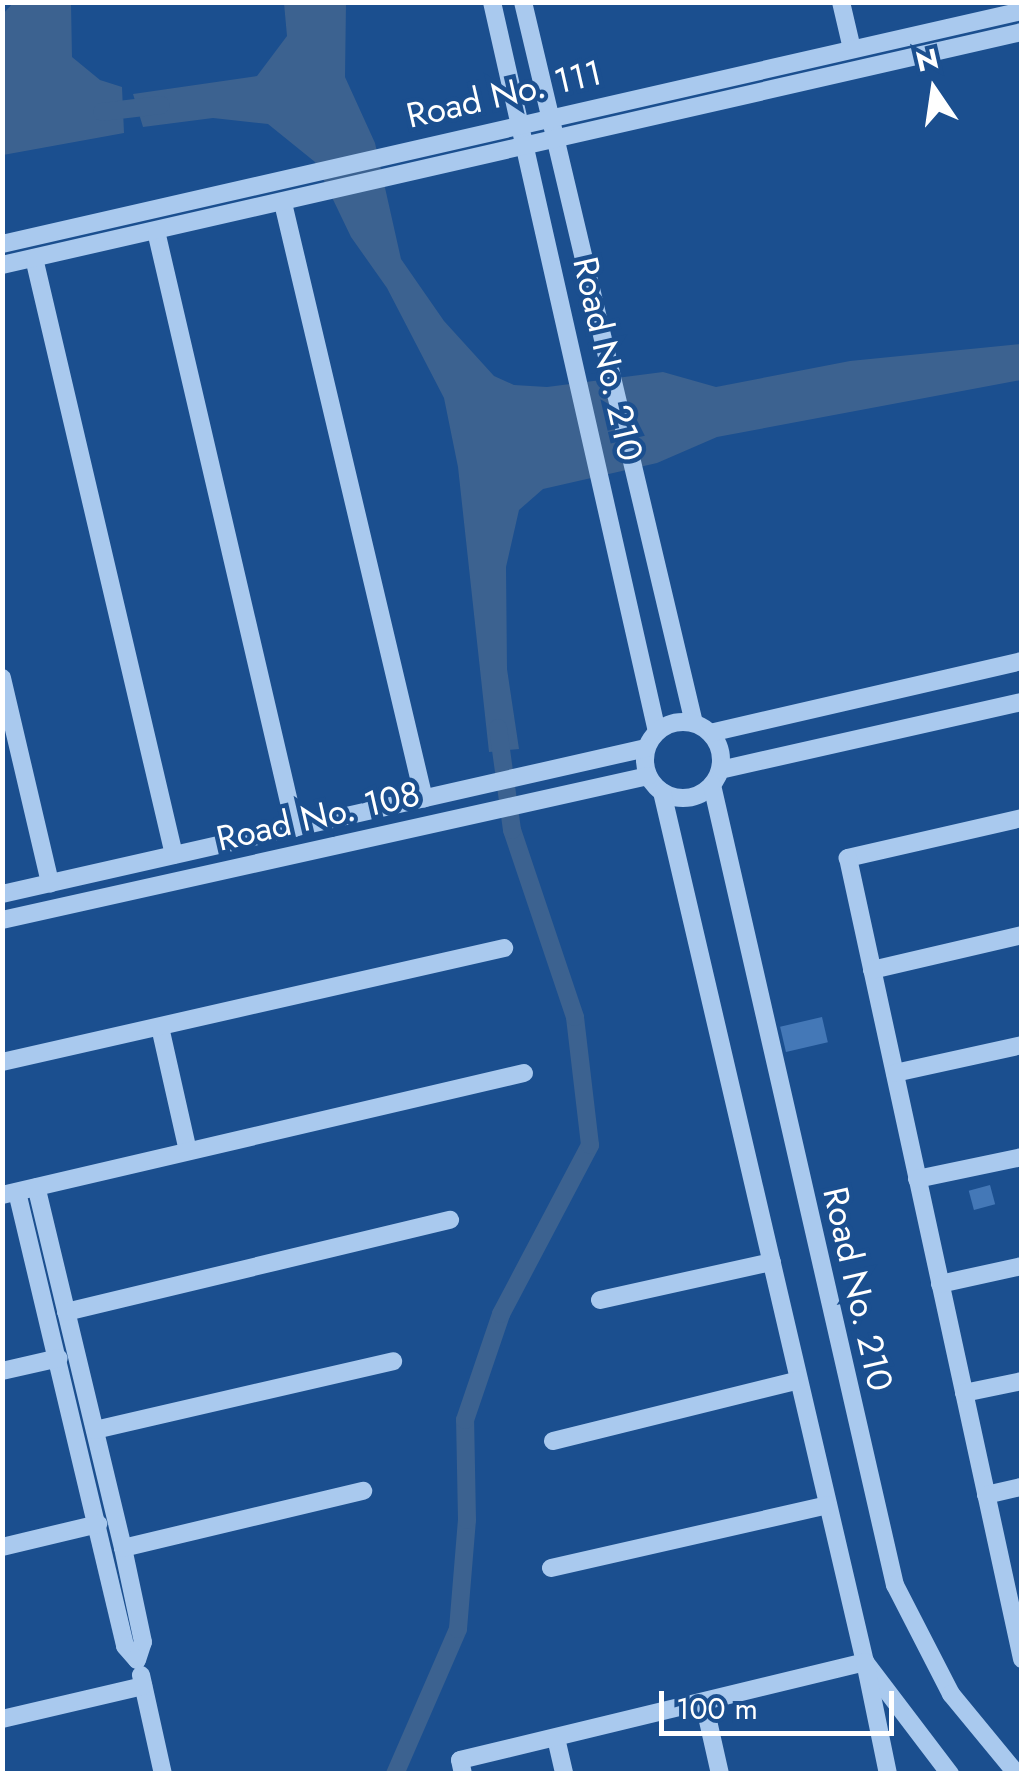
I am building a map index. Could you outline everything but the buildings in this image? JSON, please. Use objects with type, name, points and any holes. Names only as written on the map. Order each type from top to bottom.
[{"type":"street","name":"Road No. 210","points":[[492,2],[657,732]]},
{"type":"street","name":"Road No. 210","points":[[523,2],[640,497],[702,728],[720,750],[716,777],[894,1585],[951,1694],[1017,1774]]},
{"type":"street","points":[[841,2],[852,48]]},
{"type":"street","name":"Road No. 111","points":[[2,244],[852,48],[984,10],[1022,11]]},
{"type":"street","name":"Road No. 111","points":[[2,265],[526,149],[1022,32]]},
{"type":"street","points":[[283,203],[424,799]]},
{"type":"street","points":[[156,231],[295,828]]},
{"type":"street","points":[[34,258],[174,856]]},
{"type":"street","points":[[888,1774],[662,792],[648,776],[646,748],[657,732],[674,722],[702,728],[1022,661]]},
{"type":"street","points":[[2,678],[50,884]]},
{"type":"street","points":[[662,792],[694,796],[716,777],[1022,702]]},
{"type":"street","name":"Road No. 108","points":[[2,894],[646,748]]},
{"type":"street","name":"Road No. 108","points":[[2,920],[648,776]]},
{"type":"street","points":[[1022,818],[848,858],[986,1496],[1016,1602],[1022,1659]]},
{"type":"street","points":[[872,970],[1022,935]]},
{"type":"street","points":[[2,1062],[504,948]]},
{"type":"street","points":[[160,1027],[188,1151]]},
{"type":"street","points":[[894,1073],[1022,1045]]},
{"type":"street","points":[[18,1191],[524,1073]]},
{"type":"street","points":[[917,1179],[1022,1156]]},
{"type":"street","points":[[18,1191],[66,1312],[123,1548],[142,1642],[137,1660]]},
{"type":"street","points":[[18,1191],[125,1646],[137,1660],[164,1774]]},
{"type":"street","points":[[66,1312],[450,1220]]},
{"type":"street","points":[[600,1300],[772,1262]]},
{"type":"street","points":[[940,1284],[1022,1266]]},
{"type":"street","points":[[2,1370],[59,1358]]},
{"type":"street","points":[[95,1430],[393,1361]]},
{"type":"street","points":[[553,1441],[799,1380]]},
{"type":"street","points":[[964,1393],[1022,1380]]},
{"type":"street","points":[[986,1496],[1022,1487]]},
{"type":"street","points":[[123,1548],[363,1490]]},
{"type":"street","points":[[551,1568],[828,1505]]},
{"type":"street","points":[[2,1546],[98,1524]]},
{"type":"street","points":[[463,1774],[460,1760],[865,1662]]},
{"type":"street","points":[[865,1662],[950,1774]]},
{"type":"street","points":[[2,1719],[143,1686]]},
{"type":"street","points":[[704,1703],[720,1774]]},
{"type":"street","points":[[556,1738],[564,1774]]},
{"type":"water","points":[[13,3],[71,3],[72,57],[100,80],[122,87],[124,133],[3,155],[3,14]]},
{"type":"water","points":[[284,3],[346,3],[345,77],[375,143],[401,259],[444,321],[494,376],[514,385],[547,387],[663,372],[716,387],[850,361],[1021,344],[1021,380],[717,437],[657,463],[543,489],[519,510],[506,567],[507,669],[519,749],[489,752],[458,467],[444,398],[387,288],[351,237],[315,162],[268,124],[213,118],[143,127],[133,94],[257,76],[287,36]]},
{"type":"waterway","points":[[102,112],[161,105]]},
{"type":"waterway","points":[[395,1774],[458,1629],[467,1520],[465,1420],[501,1314],[590,1145],[575,1017],[512,830],[498,728]]}]
